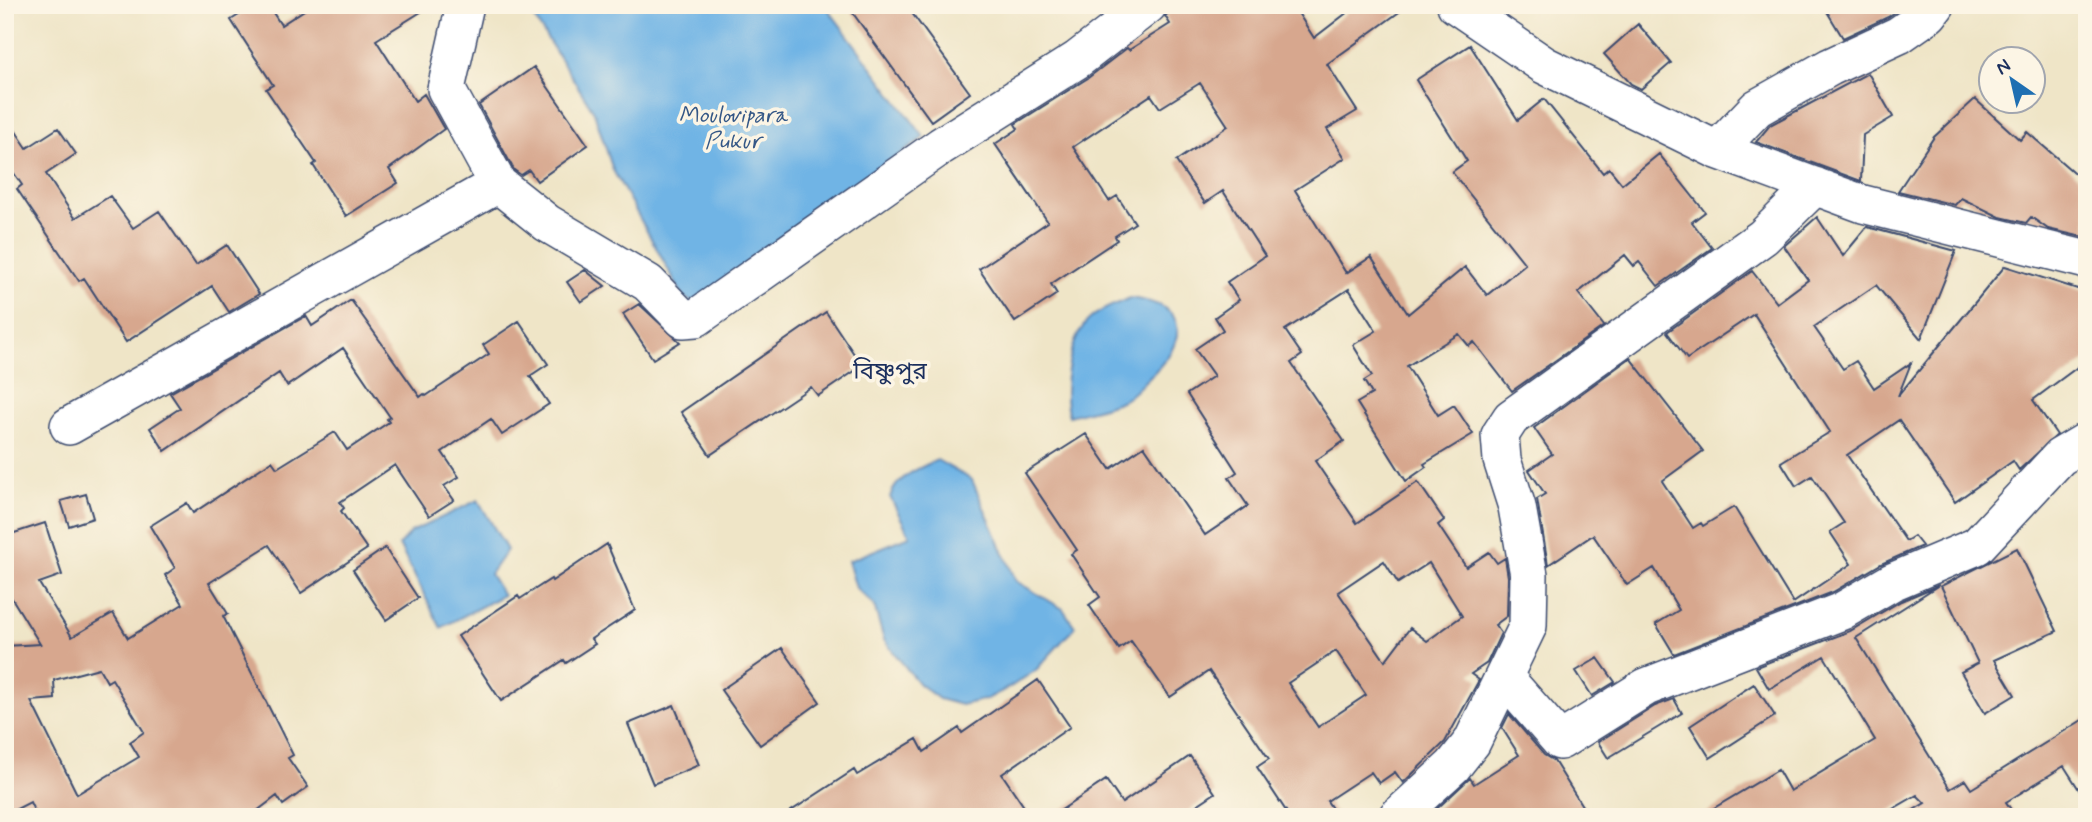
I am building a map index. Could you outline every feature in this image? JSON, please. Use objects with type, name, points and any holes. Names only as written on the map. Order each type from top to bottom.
[{"type":"street","points":[[465,5],[446,89],[498,184],[547,222],[648,283],[683,319],[696,318],[941,146],[1076,60],[1148,5]]},
{"type":"street","points":[[1456,5],[1544,65],[1717,150],[1863,204],[2087,260]]},
{"type":"street","points":[[1717,150],[1757,108],[1830,67],[1899,35],[1929,14],[1936,5]]},
{"type":"street","points":[[69,426],[498,184]]},
{"type":"street","points":[[1396,817],[1453,766],[1472,742],[1528,626],[1529,575],[1517,507],[1502,460],[1500,435],[1511,418],[1763,237],[1815,186]]},
{"type":"street","points":[[1504,677],[1560,741],[1646,687],[1842,611],[1892,582],[1977,546],[2060,457],[2087,440]]},
{"type":"water","name":"Moulovipara Pukur","points":[[526,5],[825,5],[924,137],[696,305],[683,296],[613,170],[594,112]]},
{"type":"water","points":[[1130,298],[1151,302],[1166,309],[1174,318],[1176,340],[1170,353],[1128,397],[1109,406],[1069,416],[1067,379],[1077,337],[1083,326],[1095,315]]},
{"type":"water","points":[[937,460],[972,480],[1016,581],[1063,609],[1075,627],[1036,670],[987,699],[961,705],[939,699],[919,684],[884,640],[874,605],[856,588],[848,561],[910,536],[890,497],[903,479]]},
{"type":"water","points":[[478,500],[507,550],[490,574],[503,595],[441,628],[399,545],[411,532]]},
{"type":"building","points":[[255,5],[268,5],[281,25],[312,5],[432,5],[376,40],[415,101],[424,94],[444,129],[389,169],[398,183],[346,216],[313,165],[316,163],[266,89],[273,85],[231,20]]},
{"type":"building","points":[[847,5],[906,5],[970,93],[931,121]]},
{"type":"building","points":[[1179,5],[1293,5],[1314,38],[1357,5],[1409,5],[1327,64],[1357,111],[1327,129],[1345,158],[1295,190],[1346,273],[1371,257],[1408,314],[1465,267],[1487,295],[1525,264],[1452,172],[1467,161],[1416,80],[1470,45],[1518,120],[1544,99],[1603,173],[1609,168],[1622,184],[1659,154],[1705,212],[1692,222],[1712,248],[1658,286],[1639,262],[1634,266],[1625,255],[1578,293],[1604,326],[1512,391],[1474,342],[1469,346],[1459,334],[1407,366],[1438,415],[1454,405],[1473,434],[1424,464],[1426,467],[1406,481],[1357,403],[1372,394],[1364,381],[1372,376],[1353,345],[1376,331],[1349,289],[1285,330],[1302,355],[1291,363],[1344,441],[1315,461],[1357,523],[1418,482],[1444,520],[1438,525],[1466,567],[1489,552],[1497,563],[1505,558],[1508,577],[1507,616],[1495,625],[1501,633],[1487,663],[1471,674],[1479,680],[1445,742],[1403,783],[1395,772],[1379,783],[1371,772],[1327,801],[1338,817],[1290,817],[1257,767],[1269,759],[1209,671],[1170,697],[1131,641],[1119,649],[1089,605],[1100,597],[1071,554],[1077,550],[1025,473],[1086,434],[1110,469],[1144,446],[1205,535],[1248,506],[1229,478],[1237,472],[1187,394],[1214,376],[1195,349],[1223,330],[1215,317],[1239,300],[1227,282],[1265,256],[1223,191],[1205,203],[1176,161],[1228,126],[1200,83],[1160,108],[1151,95],[1073,147],[1109,201],[1117,196],[1135,223],[1115,236],[1117,240],[1051,284],[1057,294],[1015,322],[979,269],[1048,222],[995,144],[1018,129],[1015,124],[1088,78],[1127,48],[1129,50],[1170,24],[1165,16]],"holes":[[[1384,561],[1398,583],[1429,563],[1462,616],[1427,641],[1410,628],[1385,661],[1338,592]],[[1336,651],[1366,695],[1318,727],[1288,683]]]},
{"type":"building","points":[[1823,5],[1905,5],[1888,17],[1843,38]]},
{"type":"building","points":[[1638,24],[1671,63],[1641,89],[1631,84],[1604,54]]},
{"type":"building","points":[[534,67],[588,145],[537,181],[529,170],[521,175],[514,170],[479,105]]},
{"type":"building","points":[[1868,73],[1893,117],[1863,135],[1861,181],[1756,142],[1770,125]]},
{"type":"building","points":[[1975,99],[1976,116],[1994,116],[2020,140],[2027,132],[2087,184],[2087,238],[2048,229],[2031,217],[2026,223],[2000,217],[1961,198],[1955,205],[1898,191],[1934,137]]},
{"type":"building","points":[[5,115],[27,148],[58,128],[76,154],[46,174],[75,218],[110,196],[133,228],[159,211],[196,265],[227,245],[259,294],[229,312],[212,286],[126,342],[84,278],[79,281],[17,189],[22,185],[5,160]]},
{"type":"building","points":[[1817,217],[1843,256],[1867,227],[1956,251],[1921,339],[1876,285],[1814,327],[1843,369],[1856,361],[1874,388],[1911,363],[1898,396],[2005,266],[2087,292],[2087,360],[2033,400],[2057,435],[2019,470],[2013,461],[1955,502],[1899,420],[1847,455],[1906,541],[1914,536],[1922,546],[1881,564],[1833,592],[1674,654],[1656,624],[1679,610],[1654,568],[1627,585],[1593,535],[1548,565],[1537,499],[1545,494],[1529,470],[1552,454],[1534,428],[1630,358],[1703,451],[1662,481],[1693,528],[1701,523],[1703,526],[1734,507],[1793,603],[1851,564],[1830,532],[1844,523],[1812,476],[1796,486],[1781,462],[1830,432],[1754,314],[1687,359],[1667,332],[1752,271],[1777,303],[1808,280],[1784,246]]},
{"type":"building","points":[[585,270],[605,286],[581,302],[567,282]]},
{"type":"building","points":[[351,300],[420,397],[424,394],[426,396],[489,354],[483,345],[519,321],[548,364],[530,376],[549,404],[502,435],[491,419],[442,452],[459,477],[444,486],[454,500],[429,516],[395,465],[340,502],[344,508],[341,511],[367,549],[301,593],[269,545],[209,583],[228,614],[223,616],[293,755],[288,758],[308,787],[283,805],[277,796],[249,817],[37,817],[30,802],[5,815],[5,646],[40,644],[5,587],[5,536],[45,523],[62,575],[39,583],[72,637],[113,613],[128,638],[183,604],[165,575],[175,568],[150,526],[187,503],[193,513],[272,461],[277,468],[335,432],[347,450],[389,422],[387,419],[390,417],[343,348],[287,386],[279,373],[165,451],[150,428],[180,408],[170,393],[306,316],[312,326]],"holes":[[[99,668],[107,682],[112,679],[144,732],[130,742],[139,757],[77,794],[31,701],[55,699],[54,680]]]},
{"type":"building","points":[[639,304],[680,342],[653,359],[623,314]]},
{"type":"building","points":[[826,312],[862,366],[818,396],[811,387],[710,455],[681,412]]},
{"type":"building","points":[[86,494],[93,518],[69,526],[61,501]]},
{"type":"building","points":[[607,544],[635,610],[591,639],[595,644],[566,663],[564,660],[501,701],[458,636],[518,596],[520,599],[551,579],[552,581]]},
{"type":"building","points":[[385,548],[418,598],[386,620],[353,570]]},
{"type":"building","points":[[2017,548],[2057,631],[1994,660],[2015,695],[1985,713],[1961,672],[1978,663],[1941,586]]},
{"type":"building","points":[[1939,585],[1856,638],[1950,789],[1965,780],[1971,789],[2087,717],[2087,802],[2064,766],[2006,802],[2016,817],[1902,817],[1925,803],[1917,795],[1879,817],[1699,817],[1778,770],[1790,791],[1875,740],[1824,656],[1769,689],[1756,667],[1850,631],[1901,601]]},
{"type":"building","points":[[782,648],[820,702],[760,745],[721,690]]},
{"type":"building","points":[[1598,658],[1615,682],[1592,696],[1576,671]]},
{"type":"building","points":[[1038,680],[1070,727],[1002,774],[1031,817],[782,817],[854,770],[857,775],[917,739],[924,752],[959,728],[962,733]]},
{"type":"building","points":[[1754,684],[1775,716],[1710,758],[1690,726]]},
{"type":"building","points":[[1674,699],[1682,713],[1608,758],[1598,742],[1655,706]]},
{"type":"building","points":[[674,705],[699,765],[653,784],[628,724]]},
{"type":"building","points":[[1509,714],[1544,755],[1554,761],[1589,817],[1428,817],[1470,778],[1474,784],[1519,755],[1502,728]]},
{"type":"building","points":[[1190,756],[1215,793],[1179,817],[1051,817],[1106,780],[1122,803]]},
{"type":"district","name":"বিষ্ণুপুর","points":[[890,372]]}]
